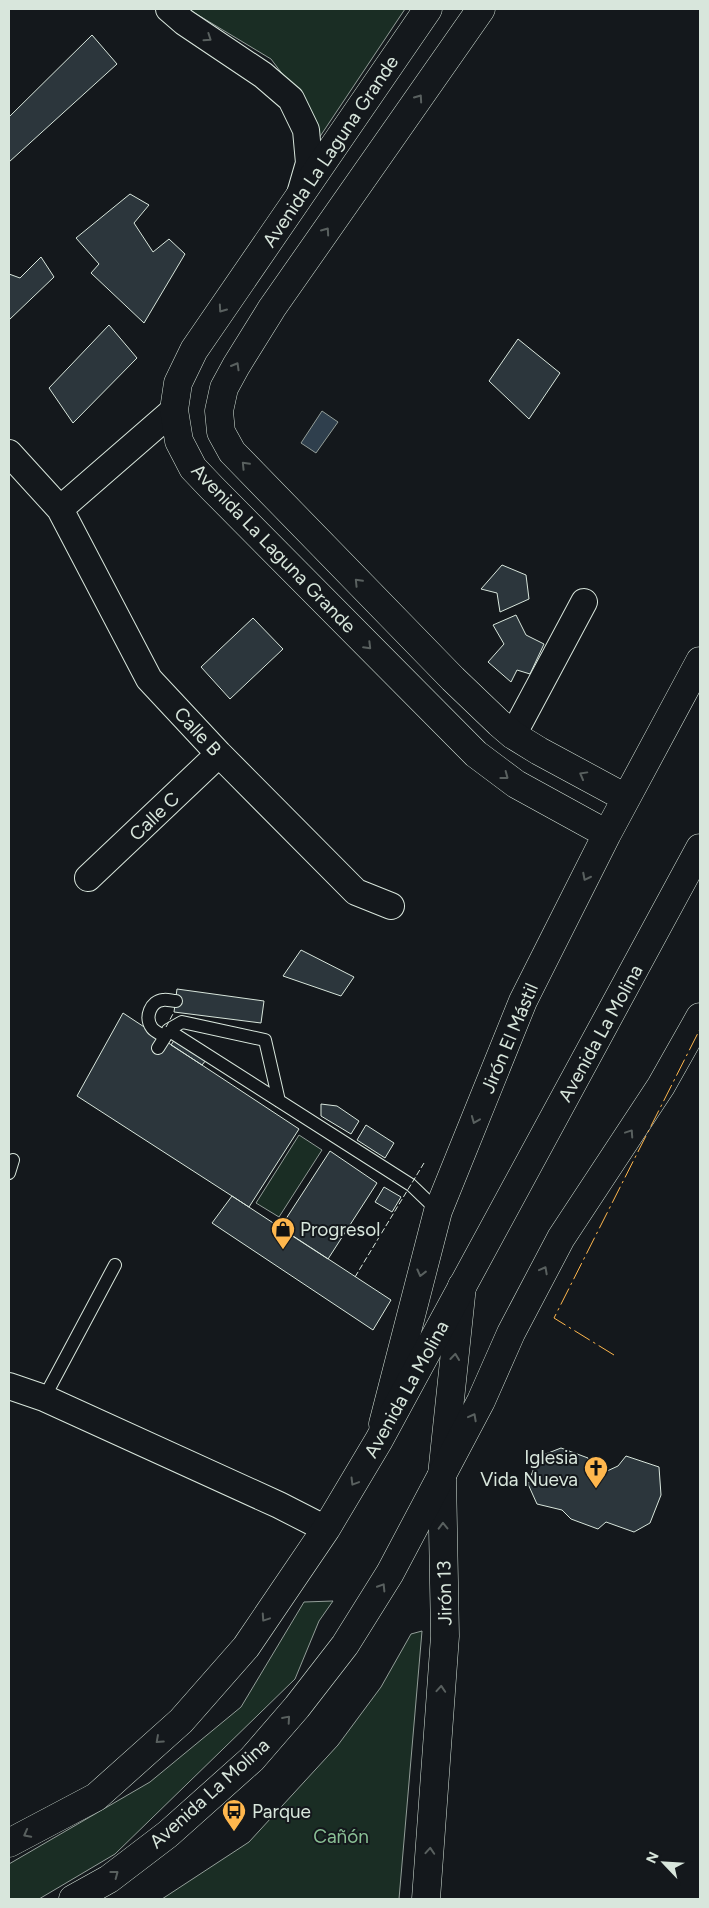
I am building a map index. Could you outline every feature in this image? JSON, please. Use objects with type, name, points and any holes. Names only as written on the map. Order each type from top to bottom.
[{"type":"street","points":[[168,9],[184,22],[263,75],[291,99],[306,130],[307,138],[309,163],[300,196]]},
{"type":"street","name":"Avenida La Laguna Grande","points":[[428,9],[194,350],[178,383],[174,410],[179,441],[193,468],[476,754],[516,784],[608,834]]},
{"type":"street","name":"Avenida La Laguna Grande","points":[[481,9],[272,308],[224,388],[219,411],[222,432],[232,452],[454,679],[506,729],[626,798]]},
{"type":"street","points":[[239,285],[272,308]]},
{"type":"street","points":[[60,509],[174,410]]},
{"type":"street","name":"Calle B","points":[[9,454],[60,509],[149,679],[219,754],[356,892],[391,906]]},
{"type":"street","points":[[476,754],[506,729],[584,602]]},
{"type":"street","name":"Jirón El Mástil","points":[[379,1440],[438,1210],[524,1001],[626,798],[700,661]]},
{"type":"street","name":"Calle C","points":[[88,878],[219,754]]},
{"type":"street","name":"Avenida La Molina","points":[[9,1843],[96,1796],[181,1721],[246,1647],[326,1528],[379,1440],[700,848]]},
{"type":"street","name":"Avenida La Molina","points":[[74,1899],[109,1879],[168,1834],[252,1759],[297,1707],[345,1645],[390,1573],[482,1401],[511,1333],[561,1238],[661,1086],[700,1017]]},
{"type":"street","name":"Jirón 13","points":[[426,1899],[445,1636],[442,1475],[462,1286]]},
{"type":"street","points":[[9,1386],[44,1398],[326,1528]]},
{"type":"lane","points":[[158,1048],[165,1037],[152,1028],[148,1022],[150,1009],[154,1004],[162,1000],[176,1001]]},
{"type":"lane","points":[[280,1101],[265,1040],[182,1022],[168,1030],[410,1185],[438,1210]]},
{"type":"lane","points":[[9,1173],[14,1160]]},
{"type":"lane","points":[[44,1398],[115,1266]]},
{"type":"green space","points":[[188,9],[405,9],[319,138],[305,104],[271,59]]},
{"type":"green space","points":[[299,1135],[322,1150],[279,1217],[256,1203]]},
{"type":"green space","points":[[333,1601],[319,1621],[295,1679],[115,1854],[39,1899],[9,1899],[9,1864],[150,1782],[241,1707],[304,1602]]},
{"type":"green space","name":"Cañón","points":[[422,1631],[399,1899],[162,1899],[249,1842],[338,1745],[381,1687],[411,1634]]},
{"type":"water","points":[[322,411],[338,422],[316,453],[301,443]]},
{"type":"building","points":[[92,35],[117,64],[9,162],[9,117]]},
{"type":"building","points":[[130,194],[149,205],[134,223],[153,252],[169,239],[185,254],[144,323],[91,273],[99,264],[76,238]]},
{"type":"building","points":[[41,257],[54,277],[9,320],[9,274],[20,278]]},
{"type":"building","points":[[109,325],[137,358],[73,423],[49,388]]},
{"type":"building","points":[[518,339],[560,373],[529,419],[489,381]]},
{"type":"building","points":[[502,565],[526,575],[529,599],[500,612],[497,593],[481,589]]},
{"type":"building","points":[[516,615],[526,635],[544,644],[530,674],[517,670],[511,682],[488,662],[504,644],[493,625]]},
{"type":"building","points":[[253,618],[283,649],[230,699],[201,667]]},
{"type":"building","points":[[301,950],[354,977],[341,996],[283,976]]},
{"type":"building","points":[[177,989],[264,1001],[261,1023],[174,1012]]},
{"type":"building","points":[[123,1013],[299,1129],[249,1207],[77,1096]]},
{"type":"building","points":[[179,1033],[211,1054],[202,1065],[171,1045]]},
{"type":"building","points":[[321,1104],[337,1106],[359,1121],[351,1134],[321,1116]]},
{"type":"building","points":[[366,1125],[394,1143],[385,1158],[357,1140]]},
{"type":"building","points":[[330,1151],[377,1183],[328,1259],[280,1228]]},
{"type":"building","points":[[384,1187],[401,1197],[392,1212],[375,1202]]},
{"type":"building","name":"Progresol","points":[[232,1196],[391,1300],[373,1330],[212,1223]]},
{"type":"building","name":"Iglesia Vida Nueva","points":[[561,1448],[588,1458],[594,1477],[618,1466],[626,1456],[659,1467],[661,1495],[650,1523],[634,1532],[606,1522],[598,1529],[571,1519],[562,1510],[537,1504],[528,1484],[538,1457]]},
{"type":"fence","points":[[166,1027],[174,1012]]},
{"type":"fence","points":[[355,1277],[424,1163]]},
{"type":"power","points":[[614,1355],[554,1318],[700,1029]]},
{"type":"place","name":"Progresol","points":[[283,1250]]},
{"type":"place","name":"Iglesia Vida Nueva","points":[[596,1489]]},
{"type":"place","name":"Parque","points":[[234,1832]]}]
